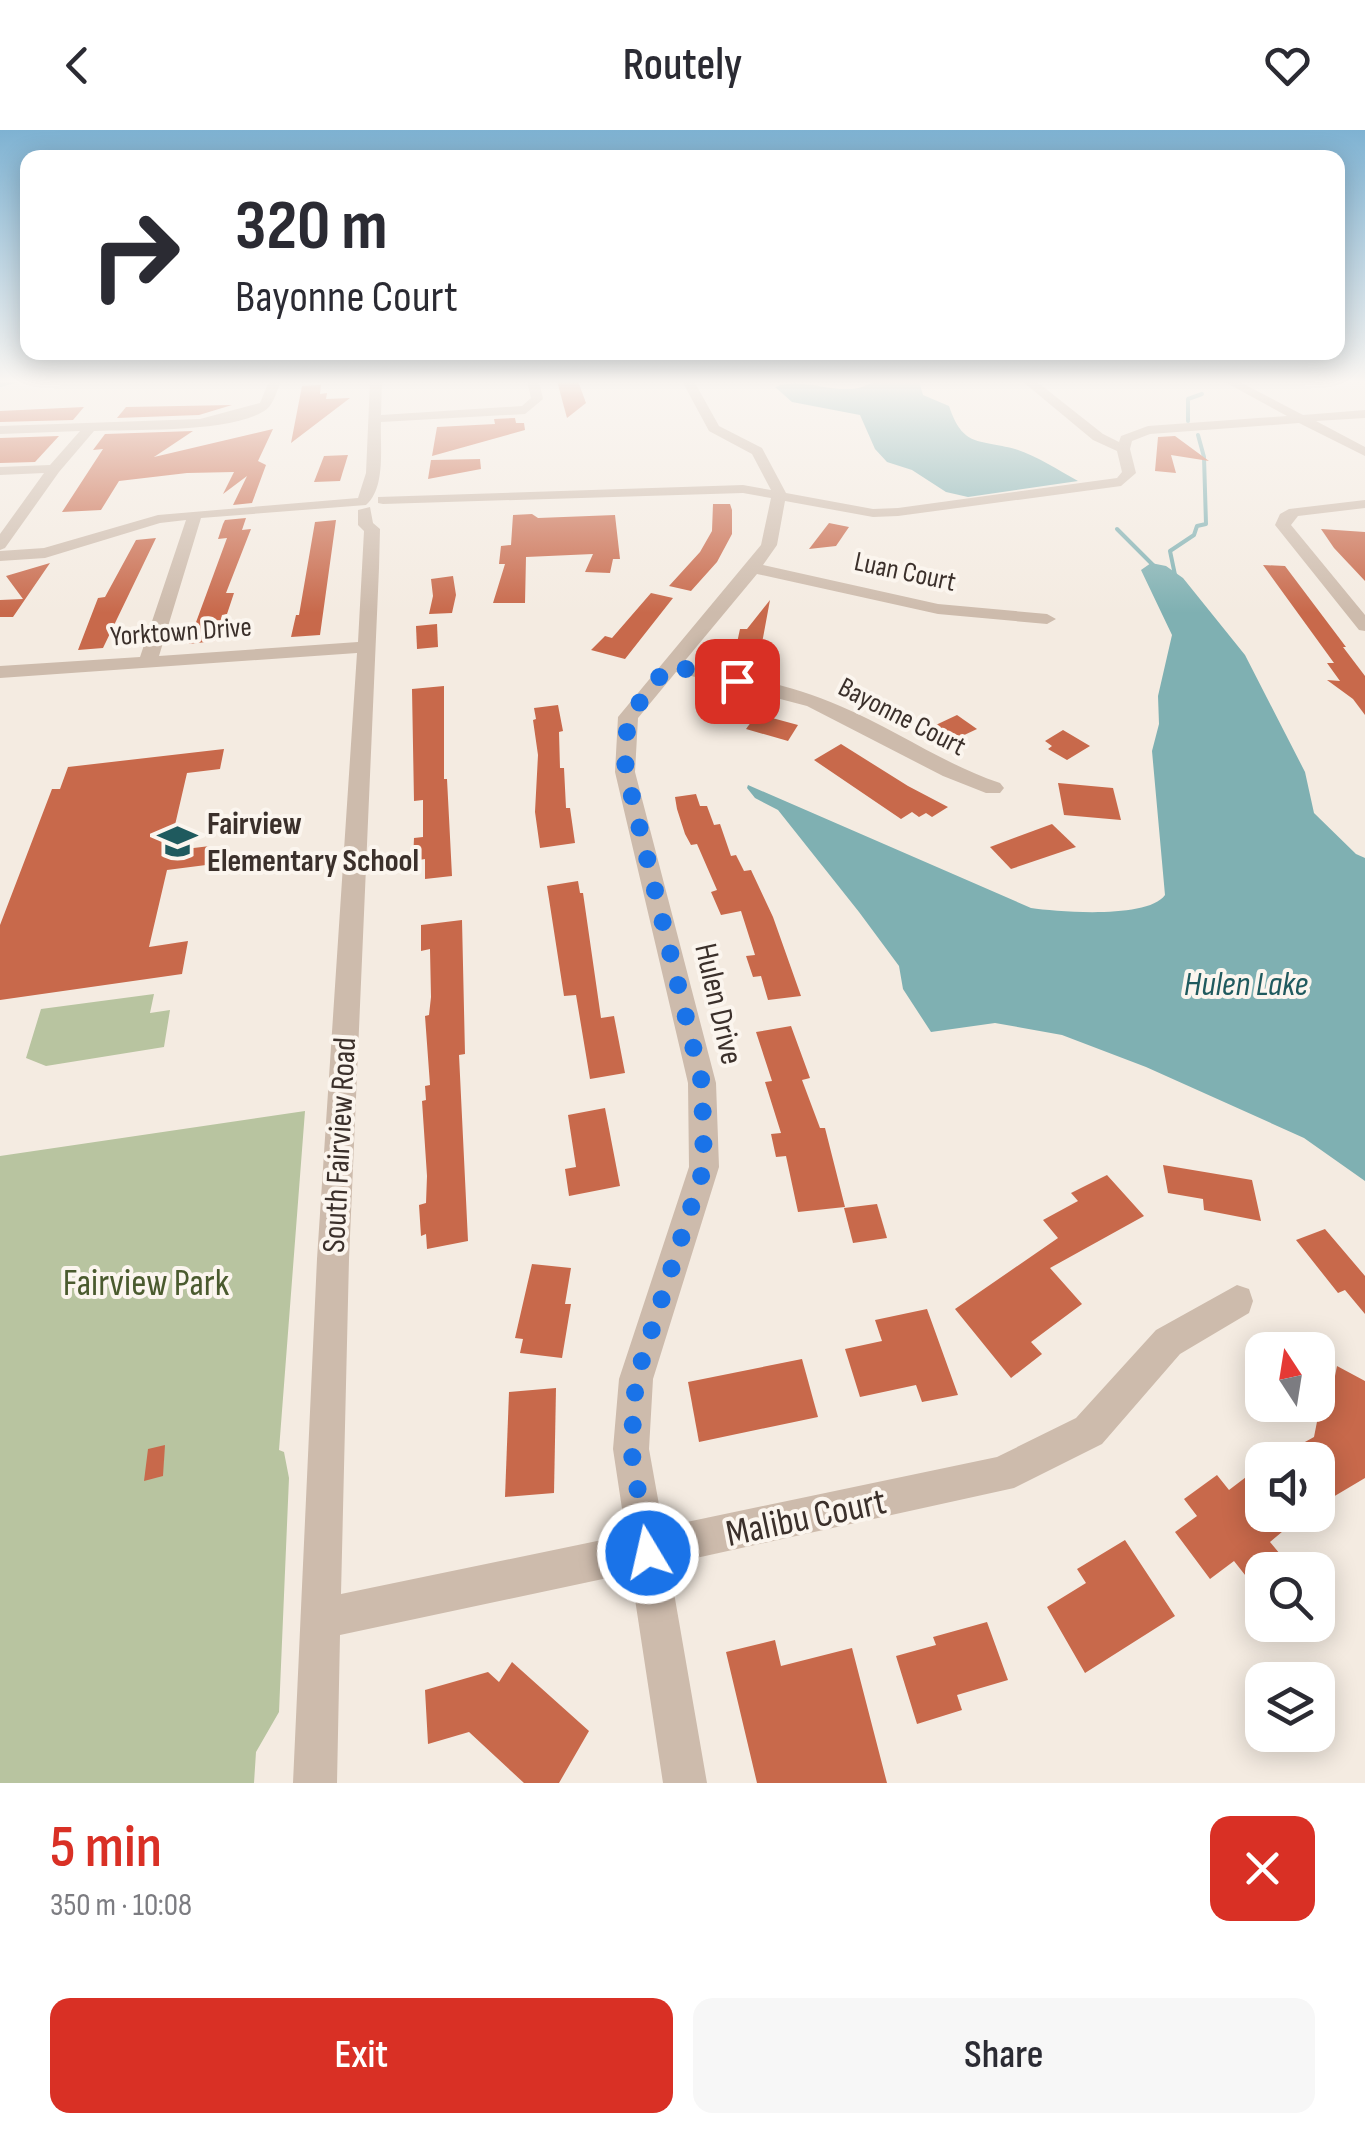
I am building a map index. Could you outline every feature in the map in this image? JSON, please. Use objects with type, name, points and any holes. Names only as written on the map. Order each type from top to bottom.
[{"type":"street","points":[[0,545],[63,458]]},
{"type":"street","points":[[372,504],[374,458]]},
{"type":"street","points":[[760,458],[779,494]]},
{"type":"street","points":[[0,556],[45,553],[158,519],[321,506],[483,499],[489,510],[533,510],[613,506],[622,502],[622,494],[743,489],[872,513],[1092,486],[1128,478],[1125,458]]},
{"type":"street","points":[[0,471],[54,469]]},
{"type":"street","name":"Hulen Drive","points":[[685,1783],[631,1449],[636,1379],[704,1167],[702,1083],[624,761],[628,716],[769,545],[779,494]]},
{"type":"street","name":"South Fairview Road","points":[[315,1783],[333,1259],[372,529],[366,525],[372,504]]},
{"type":"street","points":[[1365,504],[1306,509],[1285,517],[1283,524],[1365,626]]},
{"type":"street","points":[[148,661],[195,514]]},
{"type":"street","name":"Luan Court","points":[[753,568],[953,610],[1012,620],[1047,619]]},
{"type":"street","name":"Yorktown Drive","points":[[0,672],[365,647]]},
{"type":"street","name":"Bayonne Court","points":[[669,665],[771,689],[828,708],[951,776],[993,788]]},
{"type":"street","name":"Malibu Court","points":[[320,1620],[1002,1475],[1089,1431],[1168,1342],[1236,1300]]},
{"type":"green space","points":[[154,994],[150,1013],[170,1010],[164,1047],[46,1066],[26,1058],[41,1009]]},
{"type":"green space","name":"Fairview Park","points":[[305,1111],[279,1450],[284,1452],[289,1478],[279,1712],[256,1752],[254,1783],[0,1783],[0,1156]]},
{"type":"water","points":[[883,458],[1035,458],[1078,481],[968,497],[946,492],[912,470]]},
{"type":"water","name":"Hulen Lake","points":[[1151,563],[1166,566],[1183,578],[1245,655],[1305,772],[1314,813],[1365,858],[1365,1181],[1304,1138],[1146,1067],[1062,1035],[995,1023],[931,1032],[903,989],[899,966],[859,912],[778,810],[755,798],[747,788],[748,785],[1031,908],[1102,912],[1156,903],[1165,895],[1152,751],[1159,724],[1158,696],[1172,635],[1141,570]]},
{"type":"building","points":[[0,458],[39,458],[35,462],[0,463]]},
{"type":"building","points":[[97,458],[259,458],[266,465],[252,503],[233,505],[247,476],[223,494],[234,472],[187,473],[119,481],[101,510],[62,512]]},
{"type":"building","points":[[323,458],[347,458],[340,481],[314,482]]},
{"type":"building","points":[[1156,458],[1172,458],[1176,473],[1155,471]]},
{"type":"building","points":[[480,459],[481,469],[428,479],[431,460]]},
{"type":"building","points":[[713,504],[730,504],[732,510],[732,534],[717,562],[691,591],[669,586],[700,552],[712,531]]},
{"type":"building","points":[[532,514],[538,518],[615,515],[620,559],[613,559],[610,573],[585,572],[593,554],[526,557],[525,603],[493,603],[505,564],[499,564],[501,546],[511,545],[513,515]]},
{"type":"building","points":[[246,518],[242,530],[251,529],[226,593],[234,593],[227,614],[222,615],[215,641],[188,644],[227,538],[218,539],[223,524],[225,520]]},
{"type":"building","points":[[336,520],[320,635],[291,637],[299,615],[315,522]]},
{"type":"building","points":[[829,523],[849,527],[836,546],[809,549]]},
{"type":"building","points":[[1321,529],[1365,532],[1365,581],[1334,548]]},
{"type":"building","points":[[156,538],[103,648],[78,650],[98,598],[105,597],[136,540]]},
{"type":"building","points":[[50,563],[13,617],[0,617],[0,600],[23,599],[6,576]]},
{"type":"building","points":[[1263,565],[1285,566],[1346,647],[1365,676],[1365,715],[1353,699],[1327,680],[1340,681],[1327,663],[1334,663]]},
{"type":"building","points":[[453,576],[456,595],[452,613],[429,614],[431,579]]},
{"type":"building","points":[[651,593],[673,598],[625,659],[591,650],[605,636],[612,638]]},
{"type":"building","points":[[770,600],[760,654],[735,652],[740,629],[747,629]]},
{"type":"building","points":[[437,624],[438,647],[417,649],[416,626]]},
{"type":"building","points":[[444,686],[444,779],[452,876],[425,879],[425,859],[413,861],[414,838],[423,837],[423,800],[414,801],[412,689]]},
{"type":"building","points":[[558,705],[563,731],[559,732],[560,768],[564,768],[566,808],[570,808],[575,843],[540,848],[535,812],[538,755],[534,708]]},
{"type":"building","points":[[757,714],[798,725],[788,741],[746,729]]},
{"type":"building","points":[[957,715],[977,729],[943,745],[923,731]]},
{"type":"building","points":[[1063,730],[1090,746],[1067,760],[1048,749],[1052,746],[1045,741]]},
{"type":"building","points":[[841,744],[948,807],[932,817],[926,813],[919,817],[912,812],[901,819],[814,760]]},
{"type":"building","name":"Fairview Elementary School","points":[[224,749],[220,769],[187,773],[169,851],[210,846],[206,865],[167,870],[149,947],[188,941],[182,974],[0,1000],[0,925],[52,789],[60,789],[68,767]]},
{"type":"building","points":[[1058,783],[1113,788],[1121,820],[1064,815]]},
{"type":"building","points":[[696,794],[700,806],[707,806],[714,825],[720,824],[731,856],[736,855],[744,871],[751,870],[773,917],[801,996],[768,1000],[761,976],[753,977],[746,956],[755,955],[741,911],[721,915],[711,892],[717,890],[697,844],[691,845],[685,834],[677,809],[675,797]]},
{"type":"building","points":[[1052,824],[1076,847],[1011,869],[990,847]]},
{"type":"building","points":[[578,881],[601,1018],[614,1016],[625,1073],[590,1079],[576,995],[564,996],[547,886]]},
{"type":"building","points":[[462,920],[465,1054],[459,1055],[468,1241],[427,1249],[426,1234],[421,1236],[419,1205],[426,1203],[422,1101],[426,1100],[425,1086],[430,1085],[425,1016],[429,1015],[431,997],[430,949],[421,951],[421,925]]},
{"type":"building","points":[[791,1026],[810,1078],[802,1080],[820,1128],[825,1128],[845,1207],[798,1212],[786,1156],[776,1157],[771,1134],[781,1133],[765,1082],[772,1081],[756,1032]]},
{"type":"building","points":[[605,1108],[620,1186],[569,1196],[565,1169],[576,1167],[568,1115]]},
{"type":"building","points":[[1163,1165],[1252,1180],[1261,1221],[1204,1210],[1203,1199],[1168,1193]]},
{"type":"building","points":[[1107,1175],[1144,1216],[1050,1268],[1082,1304],[1031,1342],[1042,1354],[1011,1378],[955,1309],[1058,1238],[1043,1220],[1078,1201],[1071,1193]]},
{"type":"building","points":[[877,1204],[887,1238],[853,1243],[844,1208]]},
{"type":"building","points":[[1325,1229],[1365,1276],[1365,1314],[1345,1290],[1338,1293],[1296,1240]]},
{"type":"building","points":[[532,1264],[571,1268],[565,1304],[571,1304],[562,1358],[520,1353],[523,1339],[515,1338]]},
{"type":"building","points":[[927,1309],[958,1395],[922,1402],[916,1385],[860,1397],[845,1349],[882,1341],[875,1320]]},
{"type":"building","points":[[802,1359],[818,1417],[699,1442],[688,1382]]},
{"type":"building","points":[[1337,1366],[1365,1381],[1365,1478],[1335,1496],[1335,1442],[1305,1442],[1314,1437],[1317,1422],[1335,1422]]},
{"type":"building","points":[[556,1388],[554,1493],[505,1497],[509,1392]]},
{"type":"building","points":[[165,1445],[163,1476],[144,1481],[148,1449]]},
{"type":"building","points":[[1217,1475],[1229,1490],[1245,1478],[1245,1532],[1282,1532],[1270,1542],[1278,1552],[1245,1552],[1245,1575],[1234,1561],[1210,1579],[1175,1532],[1197,1516],[1184,1499]]},
{"type":"building","points":[[1125,1540],[1175,1616],[1085,1673],[1047,1607],[1086,1583],[1077,1569]]},
{"type":"building","points":[[987,1622],[1008,1680],[957,1695],[962,1710],[917,1724],[896,1656],[936,1645],[933,1637]]},
{"type":"building","points":[[775,1640],[781,1666],[852,1648],[887,1783],[757,1783],[726,1652]]},
{"type":"building","points":[[512,1662],[589,1731],[559,1783],[524,1783],[469,1732],[428,1744],[425,1690],[488,1672],[499,1682]]},
{"type":"waterway","points":[[1175,575],[1170,551],[1194,535],[1197,526],[1206,524],[1204,458]]},
{"type":"waterway","points":[[1117,529],[1155,567]]},
{"type":"place","name":"Fairview Elementary School","points":[[177,842]]},
{"type":"route","points":[[648,1553],[631,1449],[636,1379],[704,1167],[702,1083],[626,772],[624,749],[628,716],[669,665],[737,681]]}]
